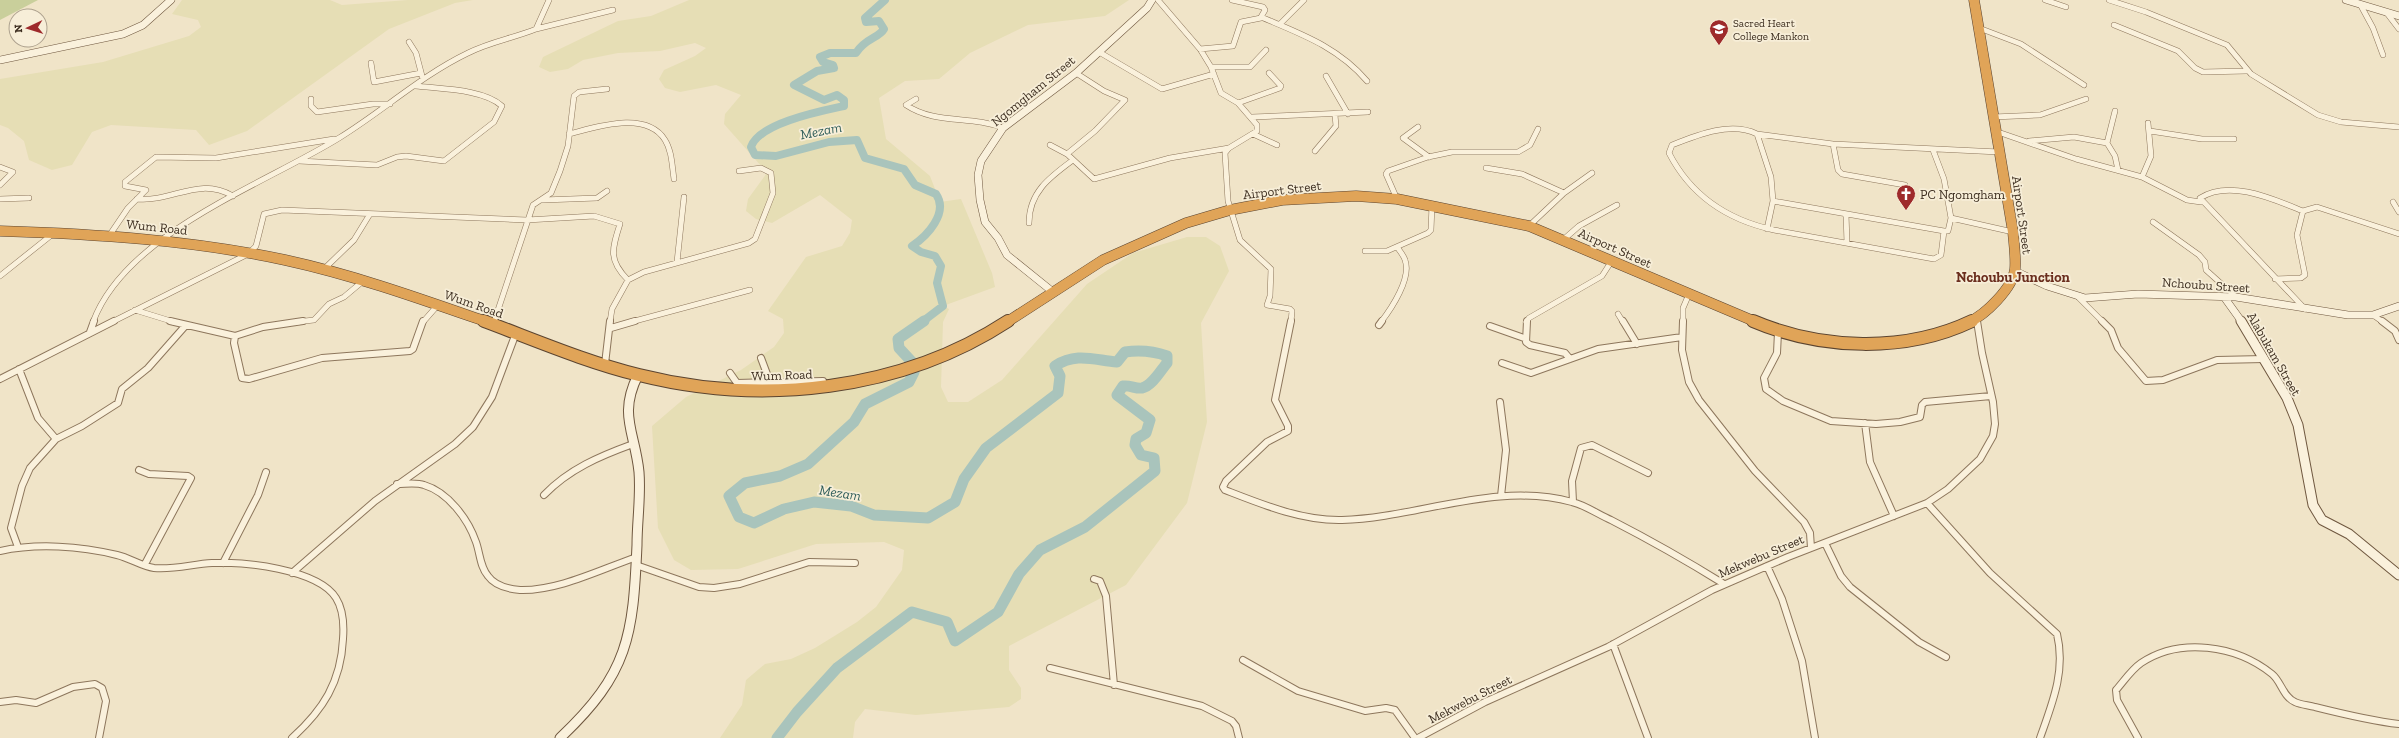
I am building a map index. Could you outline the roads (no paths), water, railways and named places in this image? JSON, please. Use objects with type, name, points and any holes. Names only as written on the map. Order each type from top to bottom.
[{"type":"highway","name":"Airport Street","points":[[934,360],[997,330],[1104,260],[1139,242],[1186,223],[1230,210],[1282,200],[1356,196],[1397,199],[1432,204],[1529,226],[1778,332],[1820,340],[1887,343],[1909,341],[1944,334],[1977,319],[1999,300],[2015,272],[2013,232],[1974,0]]},
{"type":"highway","name":"Wum Road","points":[[3,233],[55,232],[159,241],[248,254],[323,270],[363,281],[604,364],[673,384],[734,390],[801,389],[840,385],[882,377],[934,360]]},
{"type":"street","points":[[0,60],[123,34],[143,25],[171,0]]},
{"type":"street","points":[[536,29],[549,0]]},
{"type":"street","name":"Ngomgham Street","points":[[1053,292],[1007,255],[998,238],[985,222],[980,200],[978,175],[981,161],[988,148],[1003,128],[1076,73],[1111,39],[1147,8],[1152,0]]},
{"type":"street","points":[[1050,145],[1067,154],[1091,177],[1096,179],[1170,158],[1229,148],[1253,134],[1258,128],[1252,117],[1238,103],[1221,93],[1211,67],[1200,48],[1158,0]]},
{"type":"street","points":[[1232,0],[1263,7],[1264,10],[1261,18]]},
{"type":"street","points":[[1280,24],[1304,0]]},
{"type":"street","points":[[2045,0],[2066,7]]},
{"type":"street","points":[[2109,0],[2146,12],[2223,43],[2230,48],[2246,71],[2318,115],[2342,122],[2399,127]]},
{"type":"street","points":[[2354,2],[2399,16]]},
{"type":"street","points":[[2354,2],[2373,28],[2383,55]]},
{"type":"street","points":[[90,332],[95,317],[108,293],[159,241],[234,196],[338,138],[469,52],[536,29],[613,10]]},
{"type":"street","points":[[2386,12],[2399,29]]},
{"type":"street","points":[[1200,48],[1233,46],[1241,22],[1261,18],[1280,24],[1324,44],[1356,68],[1367,81]]},
{"type":"street","points":[[2114,25],[2178,51],[2195,68],[2203,72],[2246,71]]},
{"type":"street","points":[[1979,28],[1998,32],[2017,41],[2084,85]]},
{"type":"street","points":[[409,42],[416,53],[423,81]]},
{"type":"street","points":[[1211,67],[1250,67],[1266,50]]},
{"type":"street","points":[[1099,52],[1162,89],[1214,74]]},
{"type":"street","points":[[371,63],[374,82],[421,73]]},
{"type":"street","points":[[1067,154],[1095,131],[1125,100],[1104,91],[1076,73]]},
{"type":"street","points":[[1238,103],[1280,88],[1281,86],[1269,73]]},
{"type":"street","points":[[1326,76],[1348,114]]},
{"type":"street","points":[[299,161],[377,165],[385,164],[394,157],[407,156],[444,161],[494,122],[502,106],[492,98],[480,94],[430,90],[416,86]]},
{"type":"street","points":[[493,325],[527,220],[534,205],[548,195],[556,184],[566,153],[575,94],[607,89]]},
{"type":"street","points":[[311,99],[311,106],[317,112],[373,104],[390,104]]},
{"type":"street","points":[[916,99],[906,105],[937,119],[979,119],[992,122],[1003,128]]},
{"type":"street","points":[[1993,117],[2040,115],[2086,99]]},
{"type":"street","points":[[2107,143],[2115,111]]},
{"type":"street","points":[[1252,117],[1335,115],[1368,112]]},
{"type":"street","points":[[1315,152],[1336,126],[1335,115]]},
{"type":"street","points":[[2142,177],[2151,156],[2150,131],[2148,123]]},
{"type":"street","points":[[569,134],[616,124],[640,124],[650,126],[664,138],[668,147],[674,179]]},
{"type":"street","points":[[1418,127],[1403,138],[1429,156]]},
{"type":"street","points":[[1397,199],[1386,173],[1429,156],[1471,150],[1501,153],[1522,151],[1530,146],[1538,128]]},
{"type":"street","points":[[1944,231],[1939,258],[1934,259],[1767,229],[1735,219],[1705,200],[1677,172],[1669,153],[1672,145],[1691,137],[1737,128],[1753,131],[1757,134],[1833,144],[1999,152]]},
{"type":"street","points":[[1995,131],[2076,159],[2142,177],[2187,200],[2201,202],[2305,309]]},
{"type":"street","points":[[2150,131],[2202,139],[2234,139]]},
{"type":"street","points":[[1253,134],[1277,145]]},
{"type":"street","points":[[1757,134],[1771,177],[1772,201],[1767,229]]},
{"type":"street","points":[[2027,141],[2074,137],[2107,143],[2116,156],[2118,170]]},
{"type":"street","points":[[109,236],[128,208],[145,192],[145,189],[124,184],[156,157],[216,158],[338,138]]},
{"type":"street","points":[[1833,144],[1838,170],[1842,174],[1905,185]]},
{"type":"street","points":[[1229,148],[1225,153],[1230,210],[1240,240],[1270,267],[1270,296],[1267,305],[1290,309],[1292,311],[1290,334],[1276,400],[1288,426],[1288,431],[1267,442],[1226,481],[1224,487],[1225,490],[1266,506],[1312,517],[1341,520],[1381,516],[1501,496],[1537,496],[1573,502],[1663,546],[1724,584]]},
{"type":"street","points":[[1772,201],[1948,231],[1951,218],[1944,179],[1934,150]]},
{"type":"street","points":[[1029,223],[1028,208],[1037,190],[1073,160]]},
{"type":"street","points":[[0,167],[13,172],[0,186]]},
{"type":"street","points":[[604,364],[611,328],[612,309],[628,280],[644,272],[749,243],[759,234],[773,193],[771,173],[761,168],[752,167],[739,171]]},
{"type":"street","points":[[1486,168],[1522,174],[1564,193]]},
{"type":"street","points":[[1529,226],[1564,193],[1592,173]]},
{"type":"street","points":[[137,199],[168,198],[196,187],[220,188],[234,196]]},
{"type":"street","points":[[539,200],[596,198],[606,191]]},
{"type":"street","points":[[2201,202],[2201,196],[2209,193],[2249,192],[2303,211],[2317,207],[2399,234]]},
{"type":"street","points":[[678,262],[684,197]]},
{"type":"street","points":[[0,199],[29,198]]},
{"type":"street","points":[[2393,202],[2399,212]]},
{"type":"street","points":[[1365,251],[1387,251],[1430,232],[1432,204]]},
{"type":"street","points":[[1563,240],[1579,226],[1617,205]]},
{"type":"street","points":[[0,379],[90,332],[248,254],[256,246],[263,216],[267,213],[305,209],[370,214],[527,220],[594,216],[618,222],[620,224],[614,239],[612,260],[618,271],[628,280]]},
{"type":"street","points":[[2276,279],[2301,278],[2305,275],[2297,244],[2297,227],[2303,211]]},
{"type":"street","points":[[323,270],[354,240],[370,214]]},
{"type":"street","points":[[1846,214],[1847,243]]},
{"type":"street","points":[[1951,218],[2013,232]]},
{"type":"street","points":[[2153,222],[2199,255],[2205,262],[2206,270],[2236,297]]},
{"type":"street","points":[[0,276],[55,232]]},
{"type":"street","points":[[1379,325],[1394,306],[1402,287],[1406,261],[1397,247]]},
{"type":"street","points":[[1524,338],[1526,323],[1529,318],[1602,276],[1611,262]]},
{"type":"street","name":"Nchoubu Street","points":[[2015,272],[2078,297],[2092,299],[2138,294],[2236,297],[2348,315],[2373,314],[2399,306]]},
{"type":"street","points":[[135,310],[186,325],[235,336],[262,327],[314,320],[329,304],[344,297],[363,281]]},
{"type":"street","points":[[611,328],[750,290]]},
{"type":"street","points":[[1689,294],[1683,308],[1682,337],[1683,362],[1689,382],[1699,400],[1755,471],[1804,522],[1810,533],[1811,548]]},
{"type":"street","points":[[2078,297],[2111,330],[2118,348],[2142,379],[2149,382],[2163,380],[2217,360],[2264,359]]},
{"type":"street","name":"Alabukam Street","points":[[2224,297],[2287,398],[2298,425],[2313,505],[2322,520],[2349,534],[2399,575]]},
{"type":"street","points":[[235,336],[234,343],[242,378],[249,379],[322,358],[410,351],[413,349],[423,322],[437,306]]},
{"type":"street","points":[[1618,314],[1637,344]]},
{"type":"street","points":[[2373,314],[2395,331],[2399,340]]},
{"type":"street","name":"Mekwebu Street","points":[[1418,738],[1485,702],[1612,644],[1724,584],[1927,503],[1962,479],[1988,446],[1994,434],[1995,424],[1991,396],[1980,346],[1977,319]]},
{"type":"street","points":[[18,547],[11,528],[22,486],[30,468],[51,447],[56,439],[82,426],[116,404],[122,389],[148,368],[186,325]]},
{"type":"street","points":[[1490,326],[1524,338],[1530,345],[1565,354],[1570,359]]},
{"type":"street","points":[[1778,332],[1777,353],[1764,378],[1766,389],[1782,402],[1817,413],[1827,420],[1865,423],[1894,423],[1917,419],[1922,414],[1922,405],[1925,402],[1991,396]]},
{"type":"street","points":[[292,573],[397,484],[458,442],[488,406],[509,346],[516,333]]},
{"type":"street","points":[[1502,363],[1531,373],[1598,349],[1682,337]]},
{"type":"street","points":[[761,358],[770,382]]},
{"type":"street","points":[[19,369],[38,418],[56,439]]},
{"type":"street","points":[[730,373],[735,382],[829,381],[840,385]]},
{"type":"street","points":[[560,738],[582,718],[607,684],[624,653],[630,622],[637,561],[640,494],[638,464],[626,410],[632,386],[638,375]]},
{"type":"street","points":[[1500,402],[1506,450],[1501,496]]},
{"type":"street","points":[[1865,423],[1870,462],[1894,516]]},
{"type":"street","points":[[544,495],[552,484],[585,464],[633,444]]},
{"type":"street","points":[[1573,502],[1570,493],[1574,471],[1581,448],[1586,446],[1592,445],[1648,473]]},
{"type":"street","points":[[139,470],[149,474],[188,476],[191,478],[144,564]]},
{"type":"street","points":[[223,562],[258,495],[266,472]]},
{"type":"street","points":[[397,484],[424,485],[449,500],[476,541],[482,571],[492,580],[508,588],[528,589],[567,581],[637,561],[699,587],[709,588],[744,583],[804,563],[855,563]]},
{"type":"street","points":[[1927,503],[1947,528],[1990,573],[2057,634],[2062,648],[2061,673],[2040,738]]},
{"type":"street","points":[[1825,543],[1841,576],[1850,587],[1919,642],[1946,657]]},
{"type":"street","points":[[0,551],[18,547],[97,551],[118,555],[155,568],[223,562],[250,563],[292,573],[312,581],[334,594],[342,614],[344,634],[343,656],[337,682],[326,700],[292,738]]},
{"type":"street","points":[[1767,566],[1782,599],[1802,661],[1815,738]]},
{"type":"street","points":[[1094,579],[1100,581],[1106,596],[1114,685]]},
{"type":"street","points":[[1612,644],[1648,738]]},
{"type":"street","points":[[2138,738],[2117,700],[2116,690],[2140,664],[2175,648],[2210,648],[2236,655],[2272,673],[2278,679],[2289,698],[2296,702],[2328,712],[2399,724]]},
{"type":"street","points":[[1243,660],[1298,690],[1365,710],[1386,708],[1395,710],[1415,738]]},
{"type":"street","points":[[1050,668],[1202,706],[1232,722],[1236,726],[1240,738]]},
{"type":"street","points":[[0,702],[16,700],[36,703],[73,687],[95,684],[102,688],[106,701],[99,738]]},
{"type":"waterway","name":"Mezam","points":[[885,0],[865,18],[866,22],[879,21],[884,29],[882,32],[863,44],[856,53],[830,53],[820,57],[823,62],[833,65],[834,68],[817,71],[794,85],[824,100],[837,95],[844,100],[844,106],[792,119],[778,125],[766,131],[756,139],[751,147],[755,155],[776,156],[829,142],[857,140],[865,158],[904,169],[915,185],[936,194],[940,209],[938,216],[930,230],[912,246],[921,252],[935,256],[941,266],[937,283],[943,306],[922,322]]},
{"type":"waterway","name":"Mezam","points":[[777,738],[797,712],[837,668],[912,612],[947,622],[955,641],[998,612],[1019,574],[1040,550],[1085,527],[1155,471],[1154,458],[1141,455],[1135,445],[1136,439],[1146,433],[1150,420],[1117,395],[1123,386],[1140,388],[1146,387],[1167,363],[1167,356],[1146,351],[1125,352],[1117,362],[1078,358],[1070,359],[1055,366],[1060,376],[1058,393],[986,448],[964,479],[955,502],[928,518],[874,515],[851,506],[814,502],[784,509],[754,523],[739,517],[729,496],[745,483],[780,476],[808,464],[854,422],[865,404],[909,382],[914,372],[912,362],[899,348],[898,339],[924,321]]},
{"type":"place","name":"Sacred Heart College Mankon","points":[[1719,46]]},
{"type":"place","name":"PC Ngomgham","points":[[1906,211]]},
{"type":"district","name":"Nchoubu Junction","points":[[2013,277]]}]
